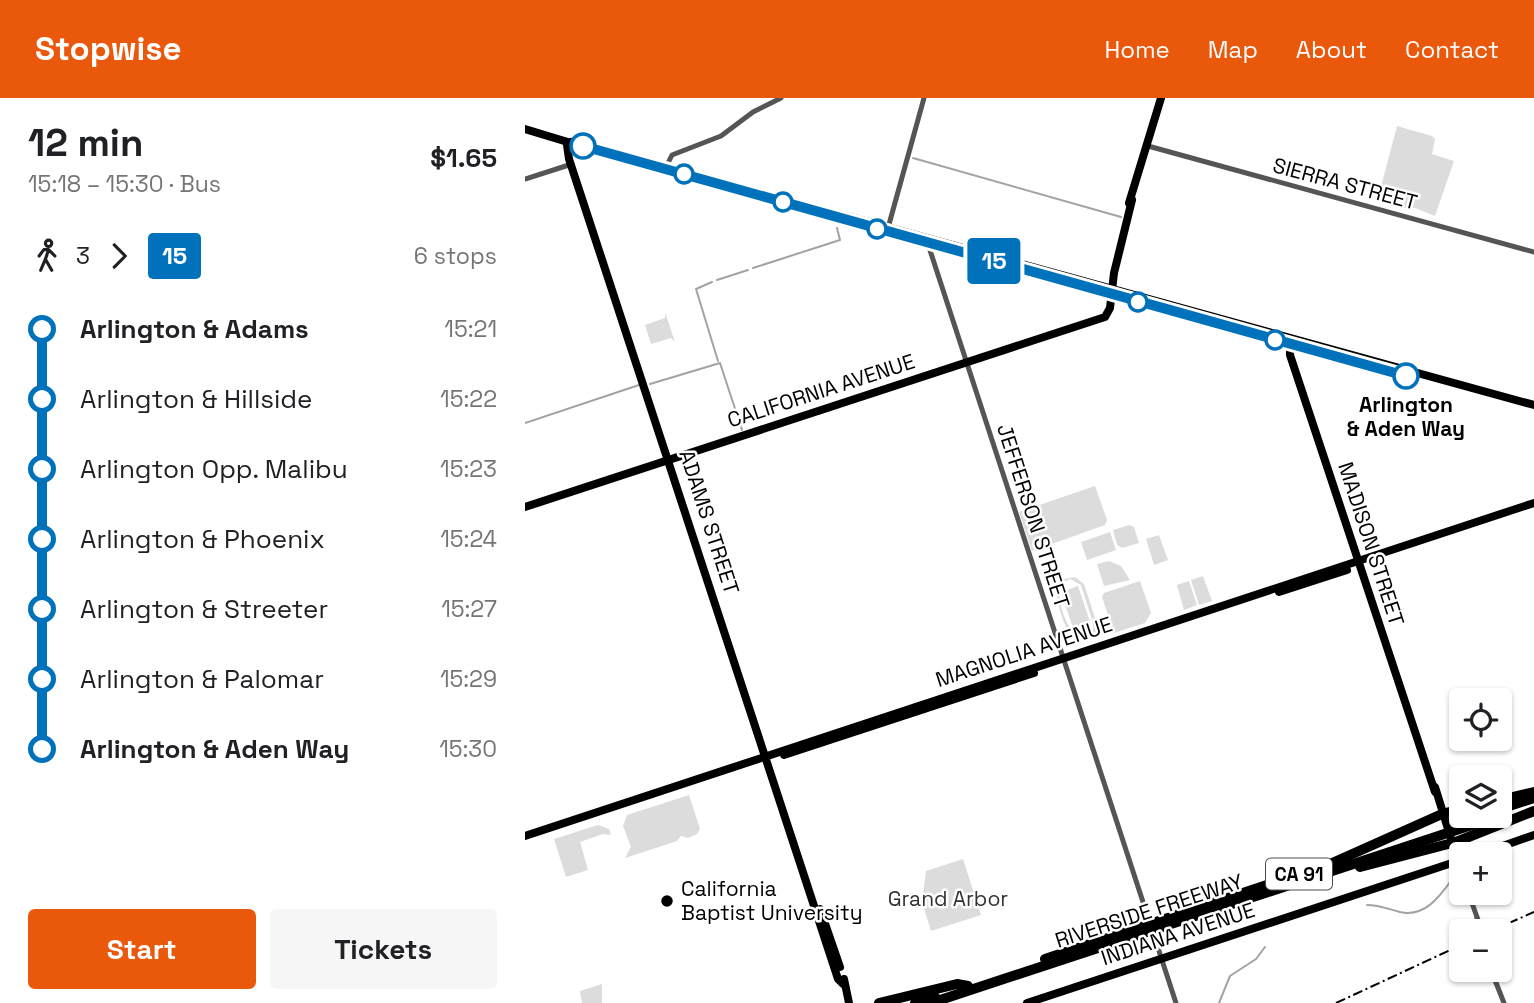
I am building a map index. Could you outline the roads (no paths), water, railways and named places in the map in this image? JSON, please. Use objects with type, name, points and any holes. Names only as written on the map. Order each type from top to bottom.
[{"type":"highway","points":[[1512,797],[1534,792]]},
{"type":"highway","points":[[1512,805],[1534,798]]},
{"type":"highway","name":"RIVERSIDE FREEWAY","points":[[1512,811],[1534,804]]},
{"type":"highway","points":[[1455,842],[1534,811]]},
{"type":"highway","points":[[1327,868],[1449,812]]},
{"type":"highway","name":"RIVERSIDE FREEWAY","points":[[931,1003],[1451,828]]},
{"type":"highway","points":[[1327,868],[1339,872],[1449,844]]},
{"type":"highway","name":"RIVERSIDE FREEWAY","points":[[915,1003],[1147,929]]},
{"type":"highway","points":[[880,1003],[957,984],[968,986]]},
{"type":"highway","points":[[943,1003],[976,991],[980,986]]},
{"type":"main road","points":[[1110,292],[1132,200],[1161,98]]},
{"type":"main road","points":[[525,129],[659,164],[665,169],[929,243],[1534,408]]},
{"type":"main road","name":"ADAMS STREET","points":[[571,142],[566,151],[849,1003]]},
{"type":"main road","points":[[851,220],[888,228],[929,243]]},
{"type":"main road","name":"CALIFORNIA AVENUE","points":[[525,508],[1107,315],[1110,292]]},
{"type":"main road","name":"MADISON STREET","points":[[1290,342],[1290,355],[1452,842]]},
{"type":"main road","name":"MAGNOLIA AVENUE","points":[[1359,563],[1534,503]]},
{"type":"main road","name":"MAGNOLIA AVENUE","points":[[525,838],[1359,563],[1534,508]]},
{"type":"main road","points":[[1512,843],[1534,835]]},
{"type":"main road","name":"INDIANA AVENUE","points":[[1027,1003],[1449,867]]},
{"type":"street","points":[[665,169],[672,155],[721,136],[746,116],[781,98]]},
{"type":"street","points":[[888,228],[924,98]]},
{"type":"street","name":"SIERRA STREET","points":[[1148,146],[1534,252]]},
{"type":"street","points":[[525,179],[572,164]]},
{"type":"street","name":"JEFFERSON STREET","points":[[929,243],[965,362],[1176,1003]]},
{"type":"street","points":[[1497,982],[1504,1003]]},
{"type":"waterway","points":[[913,158],[1121,217]]},
{"type":"waterway","points":[[753,268],[840,240],[837,228]]},
{"type":"waterway","points":[[717,280],[748,270]]},
{"type":"waterway","points":[[712,282],[696,289],[718,361]]},
{"type":"waterway","points":[[650,384],[720,363],[742,430]]},
{"type":"waterway","points":[[525,423],[639,385]]},
{"type":"waterway","points":[[1367,905],[1400,912],[1418,911],[1433,902],[1449,884]]},
{"type":"waterway","points":[[1219,1003],[1230,976],[1256,959],[1265,947]]},
{"type":"railway","points":[[1512,922],[1534,912]]},
{"type":"railway","points":[[1336,1003],[1449,951]]},
{"type":"place","name":"Arlington & Aden Way","points":[[1406,376]]},
{"type":"place","name":"California Baptist University","points":[[667,901]]},
{"type":"park label","name":"Grand Arbor","points":[[948,899]]}]
